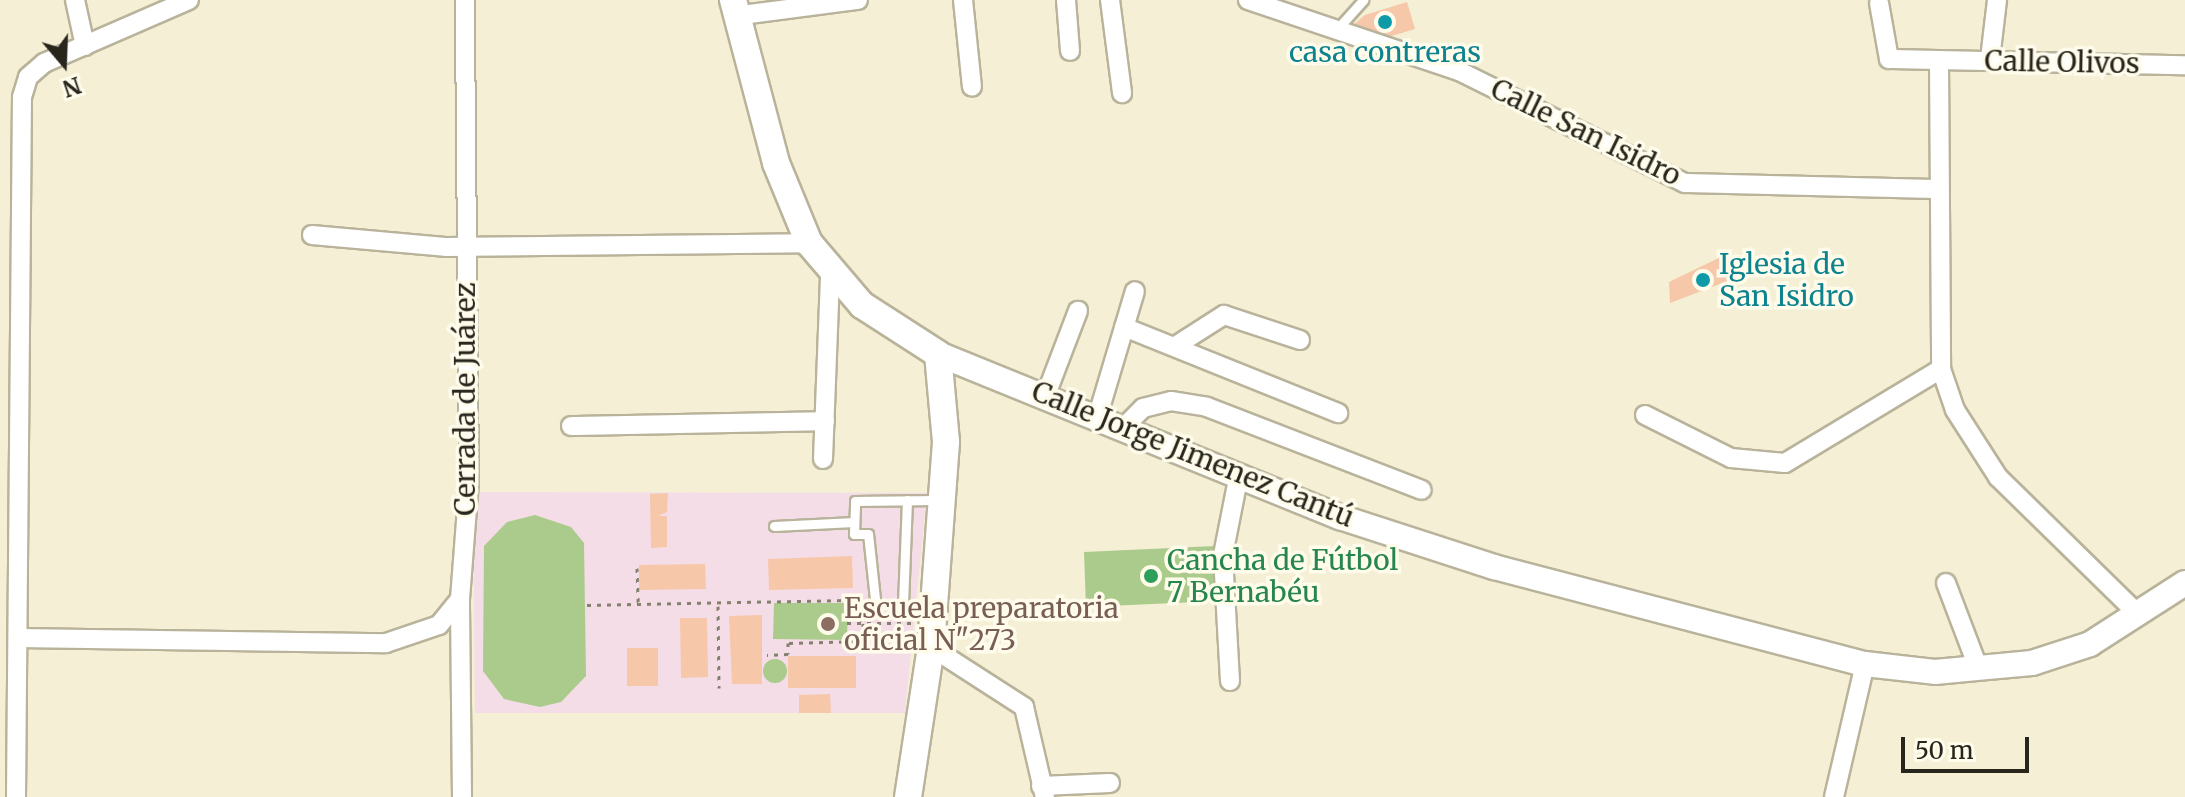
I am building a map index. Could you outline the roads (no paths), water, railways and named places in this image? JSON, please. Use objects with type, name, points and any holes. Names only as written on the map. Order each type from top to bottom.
[{"type":"main road","name":"Calle Jorge Jimenez Cantú","points":[[728,5],[776,163],[809,243],[830,274],[885,325],[938,354]]},
{"type":"main road","points":[[908,797],[932,635],[945,395],[938,354]]},
{"type":"street","points":[[75,0],[85,46]]},
{"type":"street","points":[[16,797],[22,97],[35,69],[189,0]]},
{"type":"street","name":"Cerrada de Juárez","points":[[462,797],[460,599],[469,482],[465,0]]},
{"type":"street","points":[[728,5],[858,0]]},
{"type":"street","points":[[963,0],[972,87]]},
{"type":"street","points":[[1066,0],[1070,51]]},
{"type":"street","points":[[1110,0],[1122,93]]},
{"type":"street","name":"Calle San Isidro","points":[[1248,0],[1338,28],[1543,107],[1685,183],[1936,189]]},
{"type":"street","points":[[1990,59],[1997,0]]},
{"type":"street","name":"Calle Olivos","points":[[1879,3],[1889,59],[2185,65]]},
{"type":"street","points":[[1939,62],[1936,189],[1941,369],[1955,410],[1998,477],[2139,615]]},
{"type":"street","points":[[312,235],[465,245],[809,243]]},
{"type":"street","points":[[823,459],[830,274]]},
{"type":"street","points":[[1098,415],[1135,291]]},
{"type":"street","points":[[1047,392],[1078,311]]},
{"type":"street","points":[[1177,345],[1224,315],[1300,340]]},
{"type":"street","points":[[1124,327],[1177,345],[1338,413]]},
{"type":"street","name":"Calle Jorge Jimenez Cantú","points":[[938,354],[1047,392],[1238,479],[1494,567],[1865,664],[1979,670],[2090,644],[2185,583]]},
{"type":"street","points":[[1645,415],[1731,458],[1785,463],[1941,369]]},
{"type":"street","points":[[1124,427],[1143,408],[1171,401],[1207,407],[1422,490]]},
{"type":"street","points":[[571,426],[825,421]]},
{"type":"street","points":[[1230,681],[1223,555],[1238,479]]},
{"type":"street","points":[[1946,583],[1969,627],[1979,670]]},
{"type":"street","points":[[18,638],[386,643],[439,625],[460,599]]},
{"type":"street","points":[[932,635],[1024,707],[1043,791],[1110,783]]},
{"type":"street","points":[[1834,797],[1865,664]]},
{"type":"lane","points":[[1338,28],[1363,0]]},
{"type":"lane","points":[[903,604],[907,500]]},
{"type":"lane","points":[[875,599],[868,534],[854,534],[855,501],[941,500]]},
{"type":"lane","points":[[774,526],[854,522]]},
{"type":"place","name":"casa contreras","points":[[1385,22]]},
{"type":"place","name":"Iglesia de San Isidro","points":[[1703,280]]},
{"type":"place","name":"Cancha de Fútbol 7 Bernabéu","points":[[1151,576]]},
{"type":"place","name":"Escuela preparatoria oficial N\"273","points":[[828,624]]}]
